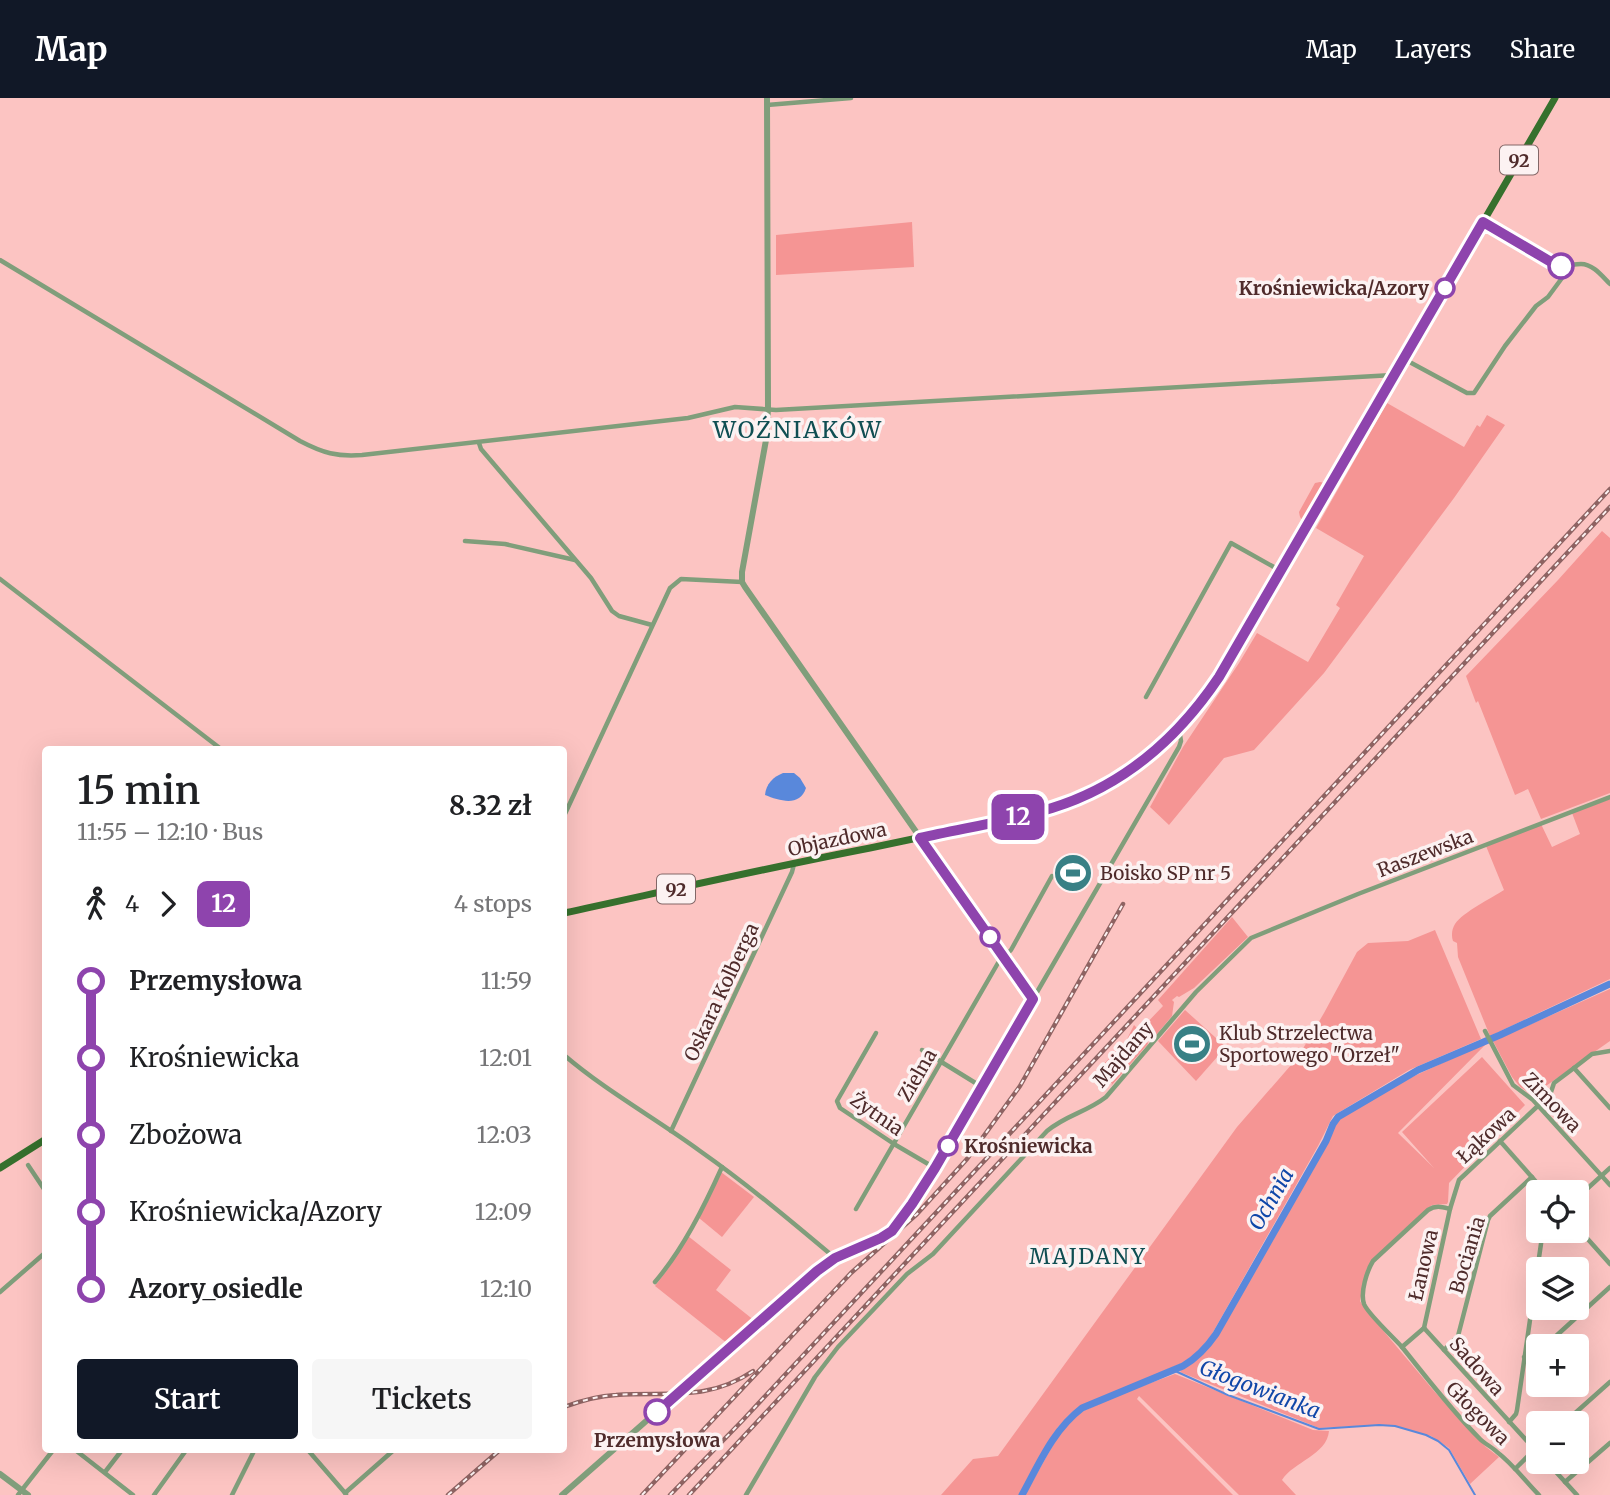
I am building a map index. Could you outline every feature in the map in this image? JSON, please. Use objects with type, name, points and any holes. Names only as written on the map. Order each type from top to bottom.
[{"type":"main road","name":"92","points":[[1179,729],[1219,677],[1555,98]]},
{"type":"main road","name":"Objazdowa","points":[[567,912],[1051,808],[1076,799],[1126,773],[1179,729]]},
{"type":"main road","points":[[0,1168],[42,1142]]},
{"type":"street","points":[[851,98],[767,101],[768,409],[766,440],[742,582],[1033,999]]},
{"type":"street","points":[[1483,222],[1551,262],[1566,266],[1586,264],[1610,284]]},
{"type":"street","points":[[0,260],[300,441],[336,456],[478,443],[688,418],[735,407],[768,409],[1395,375]]},
{"type":"street","points":[[1404,359],[1467,393],[1474,393],[1505,346],[1562,278],[1566,266]]},
{"type":"street","points":[[478,443],[591,578],[612,611],[619,616],[652,625]]},
{"type":"street","points":[[465,541],[505,544],[576,560]]},
{"type":"street","points":[[1146,697],[1231,543],[1281,571]]},
{"type":"street","points":[[0,579],[217,746]]},
{"type":"street","points":[[567,809],[670,588],[681,579],[742,582]]},
{"type":"street","points":[[562,1495],[817,1271],[835,1258],[889,1234],[935,1168],[1179,747],[1179,729]]},
{"type":"street","name":"Raszewska","points":[[1251,938],[1610,797]]},
{"type":"street","name":"Oskara Kolberga","points":[[671,1131],[791,876],[794,864]]},
{"type":"street","name":"Zielna","points":[[856,1209],[998,963],[1011,950],[1052,876]]},
{"type":"street","name":"Majdany","points":[[746,1495],[824,1365],[868,1315],[907,1274],[940,1247],[1047,1131],[1059,1121],[1089,1109],[1106,1097],[1188,1000],[1251,938]]},
{"type":"street","name":"Zimowa","points":[[1485,1031],[1513,1085],[1538,1105],[1610,1185]]},
{"type":"street","name":"Żytnia","points":[[876,1033],[838,1104],[894,1144],[935,1168]]},
{"type":"street","points":[[922,1051],[982,1087]]},
{"type":"street","name":"Łąkowa","points":[[1451,1209],[1459,1180],[1551,1092],[1554,1083],[1592,1054],[1610,1051]]},
{"type":"street","points":[[567,1057],[722,1167],[835,1258]]},
{"type":"street","points":[[1574,1068],[1610,1108]]},
{"type":"street","points":[[1500,1141],[1535,1180]]},
{"type":"street","points":[[28,1166],[42,1186]]},
{"type":"street","points":[[655,1282],[698,1216],[722,1167]]},
{"type":"street","points":[[1589,1187],[1610,1168]]},
{"type":"street","name":"Bociania","points":[[1444,1350],[1458,1336],[1490,1216],[1532,1177]]},
{"type":"street","points":[[1424,1328],[1402,1347],[1365,1307],[1363,1296],[1369,1268],[1373,1261],[1433,1206],[1451,1209]]},
{"type":"street","name":"Łanowa","points":[[1424,1328],[1451,1209]]},
{"type":"street","points":[[1589,1240],[1610,1264]]},
{"type":"street","points":[[0,1293],[42,1256]]},
{"type":"street","points":[[1589,1306],[1610,1287]]},
{"type":"street","points":[[1509,1422],[1517,1410],[1530,1320]]},
{"type":"street","points":[[1558,1334],[1573,1320]]},
{"type":"street","name":"Sadowa","points":[[1424,1328],[1526,1438]]},
{"type":"street","name":"Głogowa","points":[[1402,1347],[1433,1388],[1481,1440],[1515,1469],[1539,1495]]},
{"type":"street","points":[[1577,1411],[1610,1382]]},
{"type":"street","points":[[1565,1482],[1610,1443]]},
{"type":"street","points":[[20,1492],[51,1453]]},
{"type":"street","points":[[79,1453],[133,1495]]},
{"type":"street","points":[[105,1472],[120,1453]]},
{"type":"street","points":[[154,1495],[184,1453]]},
{"type":"street","points":[[232,1495],[253,1453]]},
{"type":"street","points":[[310,1453],[346,1494],[391,1453]]},
{"type":"street","points":[[1515,1469],[1526,1459]]},
{"type":"street","points":[[0,1474],[20,1492],[28,1495]]},
{"type":"street","points":[[1558,1474],[1577,1495]]},
{"type":"shaded area","points":[[912,222],[914,267],[776,275],[776,235]]},
{"type":"shaded area","points":[[1387,403],[1464,447],[1477,425],[1480,427],[1487,415],[1505,425],[1324,673],[1254,750],[1224,758],[1169,825],[1150,807],[1183,747],[1257,633],[1308,662],[1340,608],[1336,605],[1364,556],[1316,528]]},
{"type":"shaded area","points":[[1315,483],[1325,483],[1326,487],[1306,521],[1303,520],[1299,512]]},
{"type":"shaded area","points":[[1602,531],[1610,538],[1610,793],[1541,819],[1528,789],[1515,795],[1466,676]]},
{"type":"shaded area","points":[[1610,799],[1610,979],[1490,1036],[1458,957],[1457,943],[1453,941],[1452,934],[1455,924],[1464,915],[1504,890],[1486,846],[1541,824],[1552,847],[1580,834],[1572,813]]},
{"type":"shaded area","points":[[1232,917],[1248,937],[1194,988],[1172,1000],[1172,1016],[1151,1041],[1142,1028],[1163,1006],[1158,1000]]},
{"type":"shaded area","points":[[1435,930],[1481,1039],[1409,1070],[1333,1116],[1212,1334],[1198,1352],[1182,1363],[1072,1412],[1048,1442],[1019,1495],[941,1495],[973,1459],[998,1456],[1237,1127],[1298,1057],[1357,952],[1368,943],[1408,941]]},
{"type":"shaded area","points":[[1610,989],[1610,1041],[1533,1095],[1520,1087],[1493,1041]]},
{"type":"shaded area","name":"Klub Strzelectwa Sportowego \"Orzeł\"","points":[[1185,1010],[1226,1047],[1196,1081],[1158,1041]]},
{"type":"shaded area","points":[[1134,1025],[1146,1037],[1148,1044],[1111,1086],[1102,1066],[1127,1039]]},
{"type":"shaded area","points":[[1488,1042],[1398,1133],[1434,1168],[1402,1132],[1482,1057],[1525,1105],[1449,1183],[1447,1204],[1432,1205],[1400,1233],[1367,1268],[1360,1301],[1434,1391],[1486,1447],[1499,1457],[1470,1484],[1449,1448],[1431,1436],[1395,1426],[1319,1428],[1180,1372],[1215,1340],[1342,1116],[1399,1083]]},
{"type":"shaded area","points":[[721,1172],[754,1197],[722,1237],[699,1218]]},
{"type":"shaded area","points":[[688,1236],[731,1270],[716,1290],[755,1321],[728,1344],[655,1286]]},
{"type":"shaded area","points":[[1175,1374],[1313,1430],[1329,1431],[1322,1446],[1282,1480],[1296,1495],[1239,1495],[1139,1396],[1137,1399],[1233,1495],[1025,1495],[1062,1429],[1079,1413]]},
{"type":"water","points":[[783,773],[794,773],[800,778],[806,788],[799,798],[789,801],[765,795],[771,781]]},
{"type":"waterway","name":"Ochnia","points":[[1022,1495],[1055,1437],[1082,1408],[1183,1366],[1209,1343],[1338,1117],[1418,1070],[1610,984]]},
{"type":"waterway","name":"Głogowianka","points":[[1173,1370],[1228,1395],[1319,1429],[1379,1425],[1395,1426],[1426,1435],[1449,1450],[1475,1495]]},
{"type":"railway","points":[[670,1495],[1610,489]]},
{"type":"railway","points":[[689,1495],[1610,507]]},
{"type":"railway","points":[[642,1495],[851,1273],[917,1214],[967,1159],[1020,1086],[1123,904]]},
{"type":"railway","points":[[567,1406],[609,1396],[703,1391],[736,1381],[753,1371]]},
{"type":"railway","points":[[448,1495],[496,1453]]},
{"type":"bus line","name":"12","points":[[657,1412],[817,1271],[835,1258],[892,1231],[935,1168],[1033,999],[920,838],[1018,817],[1066,803],[1111,782],[1160,747],[1190,717],[1219,677],[1483,222],[1561,266]]},
{"type":"place","name":"Krośniewicka/Azory","points":[[1445,288]]},
{"type":"place","name":"Boisko SP nr 5","points":[[1073,873]]},
{"type":"place","name":"Klub Strzelectwa Sportowego \"Orzeł\"","points":[[1192,1044]]},
{"type":"place","name":"Krośniewicka","points":[[948,1146]]},
{"type":"place","name":"Przemysłowa","points":[[657,1412]]},
{"type":"district","name":"WOŹNIAKÓW","points":[[798,429]]},
{"type":"district","name":"MAJDANY","points":[[1088,1256]]}]
